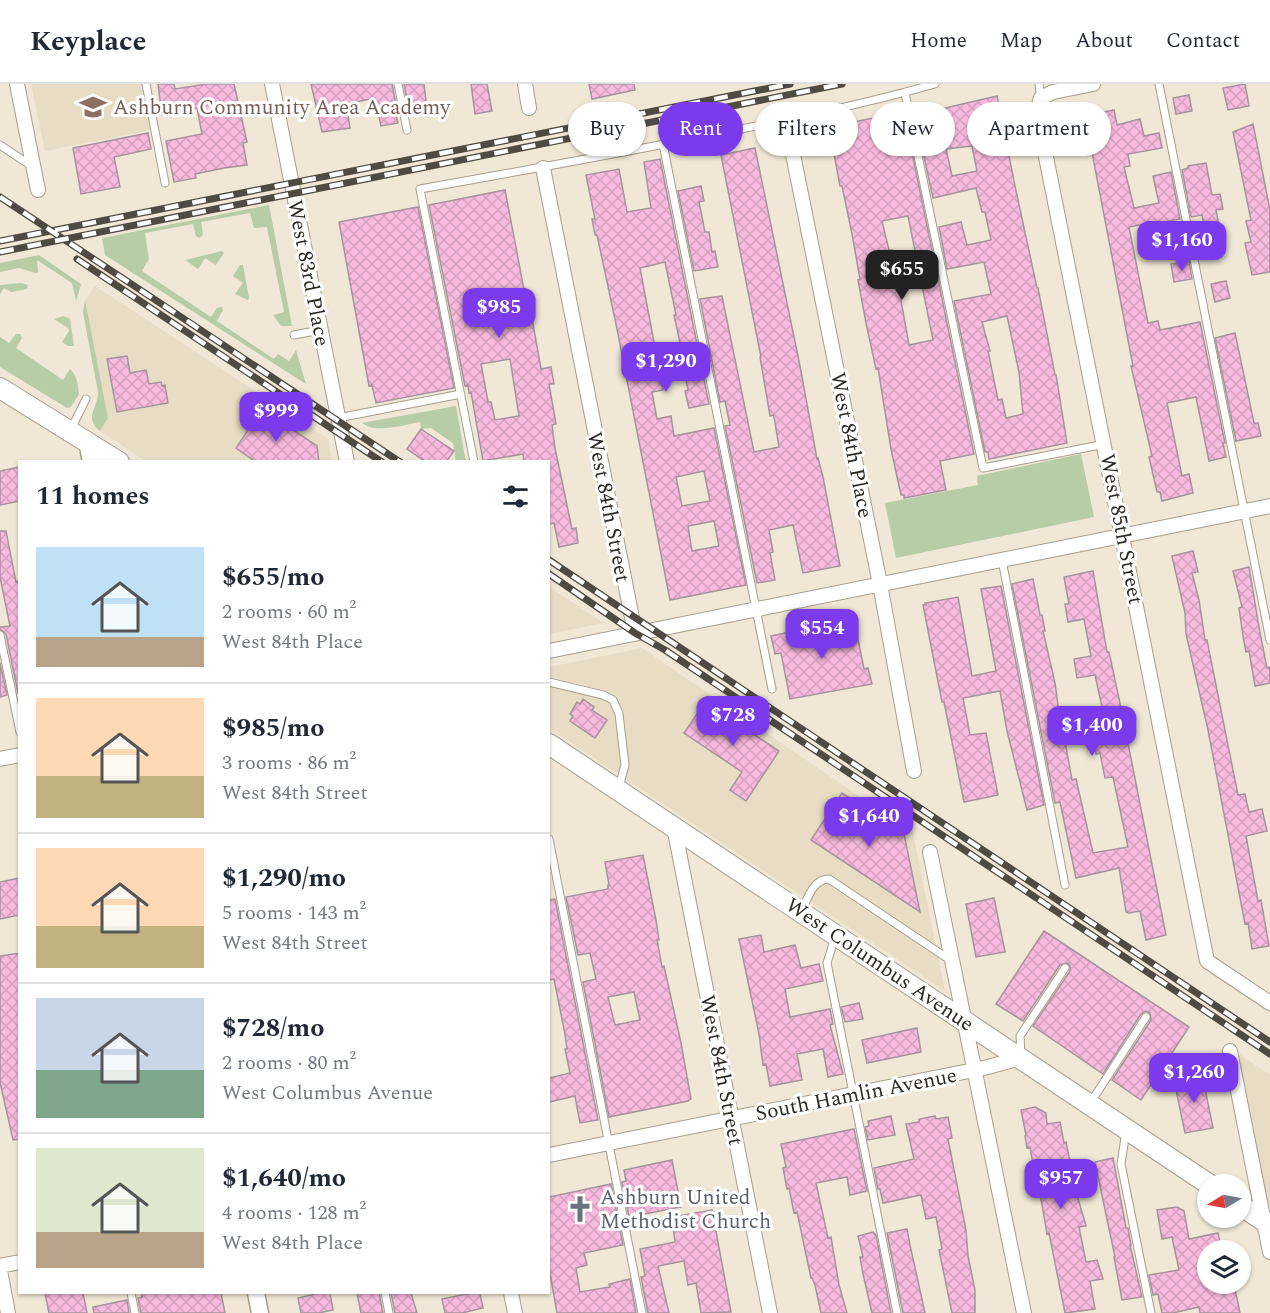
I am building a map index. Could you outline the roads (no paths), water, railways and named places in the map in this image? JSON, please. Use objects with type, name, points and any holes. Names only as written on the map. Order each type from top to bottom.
[{"type":"main road","points":[[0,388],[116,460]]},
{"type":"main road","name":"West Columbus Avenue","points":[[550,745],[1197,1176]]},
{"type":"main road","points":[[1251,1212],[1267,1223]]},
{"type":"street","points":[[17,84],[38,190]]},
{"type":"street","name":"West 83rd Place","points":[[272,84],[347,460]]},
{"type":"street","points":[[525,84],[529,108]]},
{"type":"street","points":[[1041,98],[1053,92],[1093,84]]},
{"type":"street","name":"West 85th Street","points":[[1041,98],[1037,112],[1207,961],[1270,1003]]},
{"type":"street","name":"West 84th Place","points":[[793,156],[880,584],[914,771]]},
{"type":"street","name":"West 84th Street","points":[[543,168],[635,633]]},
{"type":"street","points":[[79,436],[90,460]]},
{"type":"street","points":[[550,651],[1270,506]]},
{"type":"street","points":[[0,759],[18,755]]},
{"type":"street","name":"West 84th Street","points":[[674,827],[770,1313]]},
{"type":"street","points":[[930,852],[1024,1313]]},
{"type":"street","points":[[1230,1051],[1267,1223],[1270,1252]]},
{"type":"street","name":"South Hamlin Avenue","points":[[550,1155],[975,1070],[1021,1058]]},
{"type":"street","points":[[0,1266],[18,1262]]},
{"type":"street","points":[[0,1271],[8,1313]]},
{"type":"street","points":[[256,1294],[260,1313]]},
{"type":"street","points":[[511,1294],[515,1313]]},
{"type":"lane","points":[[146,84],[165,183]]},
{"type":"lane","points":[[398,84],[407,130]]},
{"type":"lane","points":[[858,104],[935,84]]},
{"type":"lane","points":[[1039,84],[1041,98]]},
{"type":"lane","points":[[1160,84],[1270,640]]},
{"type":"lane","points":[[905,93],[983,468],[1105,444]]},
{"type":"lane","points":[[0,145],[34,168]]},
{"type":"lane","points":[[474,460],[420,189],[658,145]]},
{"type":"lane","points":[[665,156],[772,689]]},
{"type":"lane","points":[[294,335],[320,330]]},
{"type":"lane","points":[[338,418],[461,394]]},
{"type":"lane","points":[[79,436],[86,399]]},
{"type":"lane","points":[[1002,560],[1065,885]]},
{"type":"lane","points":[[0,635],[18,722]]},
{"type":"lane","points":[[550,682],[603,695],[613,700],[619,714],[625,765],[618,789]]},
{"type":"lane","points":[[550,844],[642,1313]]},
{"type":"lane","points":[[801,912],[816,884],[829,879],[952,962]]},
{"type":"lane","points":[[835,934],[827,963],[897,1313]]},
{"type":"lane","points":[[1021,1058],[1020,1036],[1065,968]]},
{"type":"lane","points":[[1090,1104],[1146,1017]]},
{"type":"lane","points":[[1126,1129],[1121,1164],[1151,1313]]},
{"type":"lane","points":[[131,1294],[135,1313]]},
{"type":"lane","points":[[385,1294],[389,1313]]},
{"type":"railway","points":[[0,241],[790,84]]},
{"type":"railway","points":[[0,252],[842,84]]},
{"type":"railway","points":[[0,197],[397,460]]},
{"type":"railway","points":[[77,259],[379,460]]},
{"type":"railway","points":[[550,561],[1270,1042]]},
{"type":"railway","points":[[550,575],[1270,1054]]},
{"type":"place","name":"Ashburn Community Area Academy","points":[[93,107]]},
{"type":"place","name":"Ashburn United Methodist Church","points":[[580,1209]]}]
